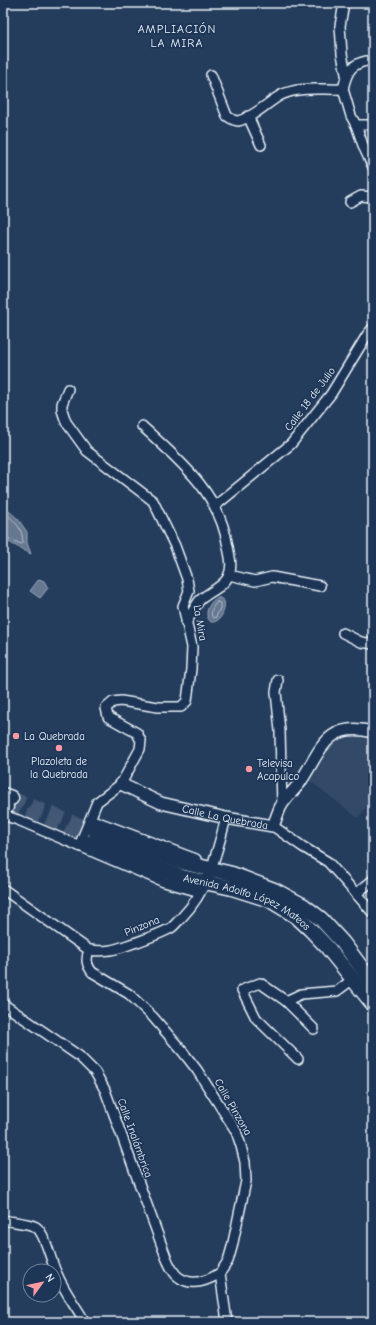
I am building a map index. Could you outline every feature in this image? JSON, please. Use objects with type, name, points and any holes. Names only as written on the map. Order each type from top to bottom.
[{"type":"main road","name":"Avenida Adolfo López Mateos","points":[[89,834],[181,862],[232,888],[270,900],[296,916],[327,947],[373,1004]]},
{"type":"main road","name":"Avenida Adolfo López Mateos","points":[[208,877],[232,874],[274,890],[304,906],[321,919],[343,943],[373,983]]},
{"type":"street","points":[[344,3],[340,26],[342,54],[346,74],[343,90],[351,116],[373,167]]},
{"type":"street","points":[[346,74],[355,65],[362,61],[373,60]]},
{"type":"street","points":[[211,75],[227,116],[237,121],[248,116],[281,95],[296,90],[343,90]]},
{"type":"street","points":[[248,116],[261,145]]},
{"type":"street","points":[[356,125],[373,125]]},
{"type":"street","points":[[350,202],[361,196],[373,197]]},
{"type":"street","name":"Calle 18 de Julio","points":[[215,506],[291,444],[331,394],[367,335],[373,328]]},
{"type":"street","name":"La Mira","points":[[68,389],[62,404],[62,410],[66,422],[86,451],[153,501],[174,546],[189,591],[183,606],[192,647],[187,701],[181,707],[158,707],[113,702],[106,708],[108,717],[137,733],[141,741],[140,749],[121,784]]},
{"type":"street","points":[[142,426],[188,469],[212,500],[220,516],[227,536],[231,564],[229,574],[225,582],[199,601],[186,623]]},
{"type":"street","points":[[229,574],[255,581],[272,577],[320,586]]},
{"type":"street","points":[[343,633],[361,642],[373,644]]},
{"type":"street","points":[[278,680],[276,692],[280,731],[282,804]]},
{"type":"street","points":[[273,826],[282,804],[298,784],[325,740],[341,732],[359,729],[373,732]]},
{"type":"street","points":[[89,834],[97,802],[121,784]]},
{"type":"street","name":"Calle La Quebrada","points":[[121,784],[161,803],[226,818],[273,826],[328,862],[373,913]]},
{"type":"street","points":[[5,804],[18,820],[89,834],[164,882],[208,877],[226,818]]},
{"type":"street","name":"Pinzona","points":[[89,950],[101,952],[117,949],[153,936],[172,927],[190,909],[208,877]]},
{"type":"street","points":[[356,894],[373,880]]},
{"type":"street","points":[[3,889],[89,950]]},
{"type":"street","name":"Calle Pinzona","points":[[89,950],[86,958],[88,966],[92,972],[129,994],[153,1017],[184,1052],[236,1131],[245,1162],[246,1181],[228,1261],[220,1273]]},
{"type":"street","points":[[286,1001],[301,994],[337,991],[353,979]]},
{"type":"street","points":[[298,1058],[256,1018],[242,990],[260,983],[286,1001],[314,1029]]},
{"type":"street","name":"Calle Inalámbrica","points":[[3,1004],[79,1056],[95,1072],[105,1090],[166,1257],[173,1271],[180,1279],[191,1282],[200,1282],[211,1279],[220,1273]]},
{"type":"street","points":[[3,1220],[32,1226],[41,1232],[57,1275],[85,1322]]},
{"type":"street","points":[[220,1273],[227,1322]]},
{"type":"shaded area","points":[[352,734],[366,736],[373,741],[373,797],[358,818],[305,777],[328,747]]},
{"type":"water","points":[[3,506],[18,519],[27,532],[27,543],[31,554],[3,539]]},
{"type":"water","points":[[39,579],[44,581],[48,588],[40,598],[30,591]]},
{"type":"water","points":[[216,598],[220,598],[224,601],[224,608],[220,618],[215,622],[211,622],[207,616],[207,613],[209,606]]},
{"type":"tunnel","points":[[11,798],[95,831]]},
{"type":"tunnel","points":[[6,807],[91,842]]},
{"type":"place","name":"La Quebrada","points":[[16,736]]},
{"type":"place","name":"Plazoleta de la Quebrada","points":[[59,748]]},
{"type":"place","name":"Televisa Acapulco","points":[[249,769]]},
{"type":"district","name":"AMPLIACIÓN LA MIRA","points":[[177,36]]}]
